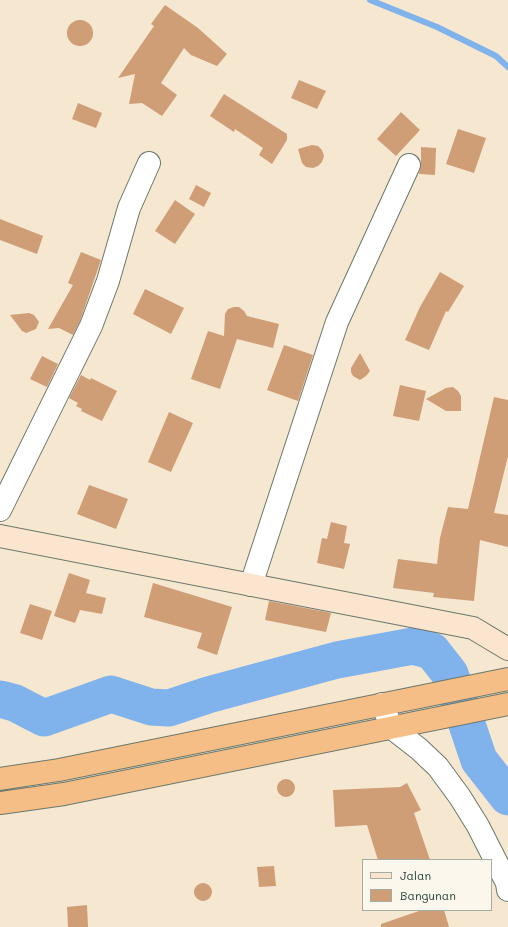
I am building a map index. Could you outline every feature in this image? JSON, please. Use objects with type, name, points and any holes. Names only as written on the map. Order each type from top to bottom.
[{"type":"highway","points":[[0,779],[59,770],[508,679]]},
{"type":"highway","points":[[0,804],[64,794],[508,704]]},
{"type":"street","points":[[0,510],[92,326],[108,281],[129,208],[149,163]]},
{"type":"street","points":[[251,585],[337,322],[409,164]]},
{"type":"street","points":[[0,536],[473,628],[508,649]]},
{"type":"street","points":[[382,704],[392,728],[419,749],[438,767],[460,797],[478,826],[507,883],[508,890]]},
{"type":"building","points":[[165,5],[198,28],[227,54],[217,66],[191,55],[184,48],[161,83],[177,95],[162,116],[142,103],[129,104],[135,74],[118,78],[154,26],[151,24]]},
{"type":"building","points":[[80,20],[89,24],[93,33],[89,42],[80,46],[71,42],[67,33],[71,24]]},
{"type":"building","points":[[299,80],[326,91],[317,109],[291,98]]},
{"type":"building","points":[[224,94],[287,134],[287,140],[272,164],[259,155],[263,148],[235,129],[234,132],[210,116]]},
{"type":"building","points":[[78,103],[102,113],[96,128],[72,119]]},
{"type":"building","points":[[401,112],[420,130],[396,156],[377,139]]},
{"type":"building","points":[[458,129],[486,138],[474,173],[446,164]]},
{"type":"building","points":[[312,145],[318,146],[322,150],[324,156],[322,162],[313,168],[306,167],[302,163],[298,149]]},
{"type":"building","points":[[421,147],[436,148],[435,175],[419,174],[421,164]]},
{"type":"building","points":[[196,185],[211,193],[204,207],[189,199]]},
{"type":"building","points":[[175,200],[195,214],[175,244],[155,231]]},
{"type":"building","points":[[0,219],[43,236],[37,254],[0,240]]},
{"type":"building","points":[[81,252],[101,260],[80,321],[73,335],[59,328],[48,329],[73,285],[68,283]]},
{"type":"building","points":[[440,272],[464,286],[448,312],[446,311],[429,350],[405,340],[420,307]]},
{"type":"building","points":[[145,289],[184,308],[171,334],[133,314]]},
{"type":"building","points":[[239,307],[247,316],[279,324],[273,348],[237,339],[220,389],[191,379],[208,331],[224,336],[225,314],[228,309]]},
{"type":"building","points":[[29,313],[34,315],[39,322],[36,329],[26,333],[22,331],[10,315]]},
{"type":"building","points":[[284,345],[313,355],[298,401],[267,390]]},
{"type":"building","points":[[360,353],[370,371],[360,380],[353,376],[351,368]]},
{"type":"building","points":[[42,356],[58,364],[47,387],[30,379]]},
{"type":"building","points":[[81,375],[90,380],[91,378],[117,391],[102,421],[81,411],[82,409],[76,406],[78,403],[69,398]]},
{"type":"building","points":[[400,385],[426,391],[419,421],[393,416]]},
{"type":"building","points":[[453,387],[461,396],[461,411],[446,411],[426,399],[446,388]]},
{"type":"building","points":[[494,397],[508,400],[508,456],[494,513],[508,515],[508,547],[480,540],[474,601],[433,597],[434,593],[393,588],[398,559],[437,564],[440,538],[448,507],[468,509]]},
{"type":"building","points":[[169,412],[193,423],[171,472],[148,462]]},
{"type":"building","points":[[89,485],[128,499],[116,529],[77,514]]},
{"type":"building","points":[[331,522],[347,526],[344,543],[350,544],[344,569],[317,563],[322,538],[327,539]]},
{"type":"building","points":[[69,573],[90,580],[86,593],[106,598],[102,614],[80,610],[75,623],[54,616]]},
{"type":"building","points":[[153,583],[232,607],[217,655],[197,648],[202,633],[144,617]]},
{"type":"building","points":[[269,601],[331,613],[326,632],[265,620]]},
{"type":"building","points":[[30,604],[52,611],[42,640],[20,633]]},
{"type":"building","points":[[282,779],[290,779],[295,784],[293,795],[290,797],[282,797],[277,792],[277,784]]},
{"type":"building","points":[[407,783],[421,810],[414,813],[430,859],[378,859],[367,825],[335,827],[333,790],[400,787]]},
{"type":"building","points":[[274,866],[276,886],[259,887],[257,867]]},
{"type":"building","points":[[203,883],[209,886],[212,892],[209,898],[203,901],[197,898],[194,892],[197,886]]},
{"type":"building","points":[[87,905],[88,927],[68,927],[67,907]]},
{"type":"building","points":[[419,911],[444,911],[449,927],[381,927],[381,924]]},
{"type":"waterway","points":[[370,0],[437,27],[496,56],[508,67]]},
{"type":"waterway","points":[[0,699],[15,703],[44,718],[111,694],[151,707],[169,708],[208,695],[337,660],[413,646],[432,651],[450,674],[479,760],[508,797]]}]
